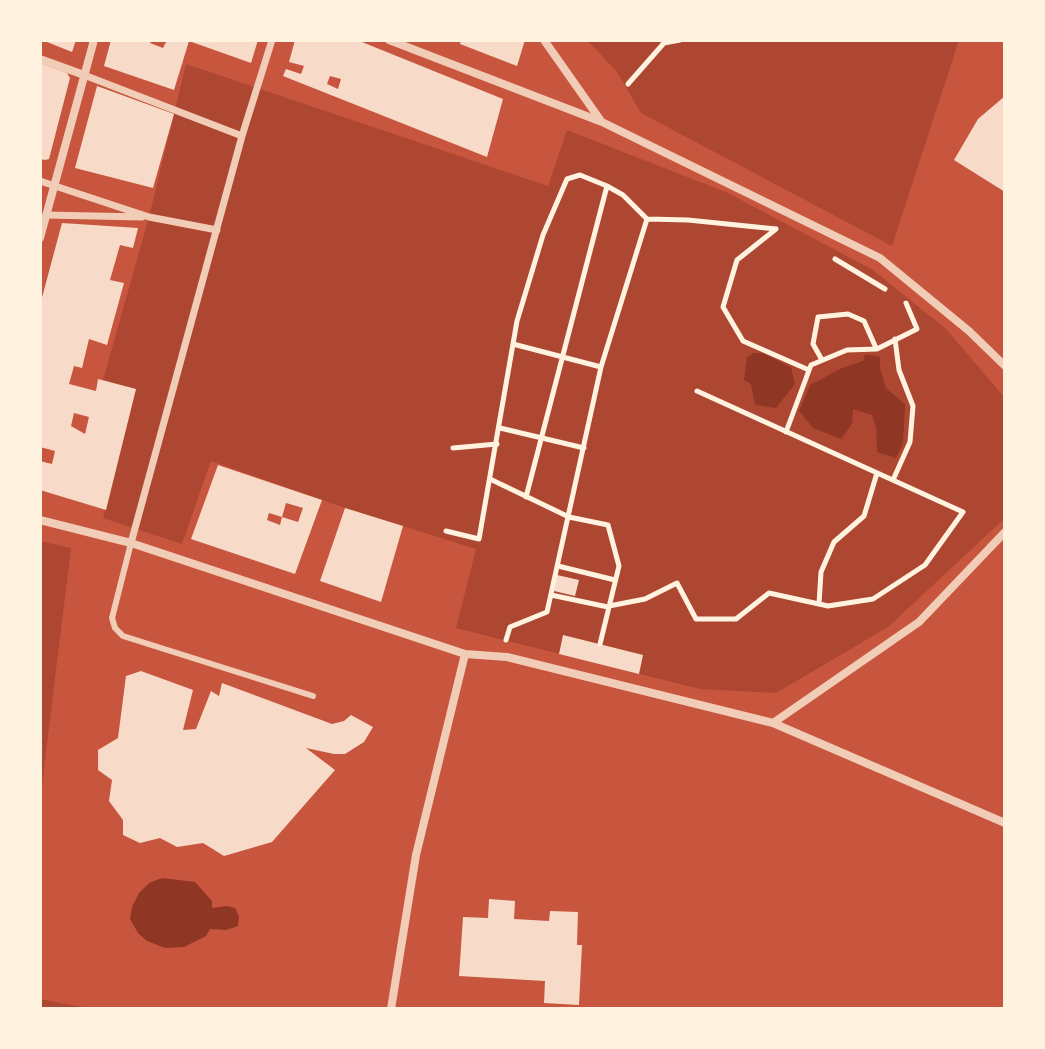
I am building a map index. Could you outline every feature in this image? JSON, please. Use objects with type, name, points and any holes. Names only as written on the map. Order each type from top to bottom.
[{"type":"street","points":[[40,238],[43,215],[55,185],[94,40]]},
{"type":"street","points":[[131,543],[242,136],[272,40]]},
{"type":"street","points":[[389,40],[602,122],[880,258],[969,331],[1005,366]]},
{"type":"street","points":[[544,40],[602,122]]},
{"type":"street","points":[[40,59],[242,136]]},
{"type":"street","points":[[40,181],[149,217],[217,230]]},
{"type":"street","points":[[43,215],[149,217]]},
{"type":"street","points":[[40,520],[131,543],[465,654],[502,656],[773,723],[1005,823]]},
{"type":"street","points":[[773,723],[919,622],[1005,532]]},
{"type":"street","points":[[391,1009],[416,855],[465,654]]},
{"type":"lane","points":[[131,543],[112,618],[115,628],[123,636],[313,696]]},
{"type":"path","points":[[628,84],[664,43],[680,40]]},
{"type":"path","points":[[446,531],[479,539],[517,321],[543,235],[567,179],[580,175],[607,186],[623,195],[647,219],[776,229],[789,235]]},
{"type":"path","points":[[526,497],[607,186]]},
{"type":"path","points":[[502,656],[510,627],[547,612],[601,367],[647,219]]},
{"type":"path","points":[[776,229],[737,260],[723,307],[743,341],[809,370]]},
{"type":"path","points":[[827,255],[892,293]]},
{"type":"path","points":[[786,432],[811,365],[847,350],[877,349],[917,329],[905,301]]},
{"type":"path","points":[[822,360],[813,344],[818,317],[848,314],[864,321],[877,349]]},
{"type":"path","points":[[893,480],[910,442],[913,406],[899,370],[895,339]]},
{"type":"path","points":[[513,344],[601,367]]},
{"type":"path","points":[[551,595],[609,606],[645,599],[677,583],[696,619],[736,619],[769,593],[828,606],[873,599],[925,565],[963,512],[697,391]]},
{"type":"path","points":[[500,428],[584,448]]},
{"type":"path","points":[[453,448],[497,444]]},
{"type":"path","points":[[819,604],[821,572],[834,542],[864,516],[877,473]]},
{"type":"path","points":[[490,479],[569,517],[608,525],[619,566],[600,644]]},
{"type":"path","points":[[558,566],[615,580]]},
{"type":"shaded area","points":[[587,40],[959,40],[892,246],[641,113],[617,72]]},
{"type":"shaded area","points":[[186,64],[548,186],[567,130],[728,193],[873,270],[946,329],[1005,398],[1005,518],[888,627],[776,693],[700,689],[456,628],[476,549],[211,461],[182,544],[103,518],[136,389],[103,380],[149,217]]},
{"type":"shaded area","points":[[762,353],[791,367],[795,384],[776,408],[755,405],[751,384],[744,380],[747,357]]},
{"type":"shaded area","points":[[865,354],[880,357],[886,388],[905,404],[903,444],[896,458],[877,452],[872,415],[853,409],[852,424],[841,439],[813,428],[799,411],[810,385],[863,361]]},
{"type":"shaded area","points":[[40,541],[71,548],[40,801]]},
{"type":"shaded area","points":[[162,878],[195,882],[212,901],[212,908],[235,908],[239,916],[238,926],[226,930],[210,929],[206,936],[184,947],[165,948],[147,941],[130,919],[132,907],[149,883]]},
{"type":"shaded area","points":[[40,999],[92,1009],[40,1009]]},
{"type":"building","points":[[42,40],[76,40],[72,52]]},
{"type":"building","points":[[111,40],[152,40],[150,43],[163,48],[167,40],[258,40],[251,63],[189,41],[174,90],[104,66]]},
{"type":"building","points":[[295,40],[357,40],[503,99],[487,157],[283,76],[286,69],[301,74],[304,66],[289,62]],"holes":[[[330,76],[341,79],[338,89],[327,84]]]},
{"type":"building","points":[[461,40],[525,40],[517,66],[460,44]]},
{"type":"building","points":[[40,63],[67,73],[70,78],[49,159],[45,160],[40,159]]},
{"type":"building","points":[[97,86],[174,114],[153,188],[75,168]]},
{"type":"building","points":[[1005,96],[1005,192],[954,160],[978,119]]},
{"type":"building","points":[[62,223],[138,228],[133,248],[120,245],[110,280],[124,283],[107,345],[89,339],[82,368],[74,366],[69,384],[96,391],[98,379],[136,389],[106,510],[40,490],[40,461],[52,464],[55,451],[40,447],[40,305]],"holes":[[[74,413],[89,417],[85,434],[71,426]]]},
{"type":"building","points":[[218,465],[322,500],[295,574],[191,539]],"holes":[[[286,503],[303,508],[298,522],[282,517]],[[269,513],[282,517],[280,525],[267,520]]]},
{"type":"building","points":[[345,508],[403,526],[381,602],[320,581]]},
{"type":"building","points":[[557,575],[579,580],[575,596],[554,591]]},
{"type":"building","points":[[563,635],[643,655],[639,674],[559,654]]},
{"type":"building","points":[[141,671],[193,690],[183,730],[196,729],[211,691],[219,696],[222,683],[332,724],[344,721],[351,715],[373,727],[364,742],[345,754],[306,748],[335,770],[272,842],[224,856],[203,843],[177,847],[160,838],[140,843],[123,835],[123,820],[109,801],[112,780],[98,770],[98,750],[118,738],[126,676]]},
{"type":"building","points":[[489,899],[515,901],[514,919],[549,921],[550,911],[578,912],[577,945],[582,945],[579,1005],[544,1003],[545,981],[459,976],[463,917],[488,918]]}]
